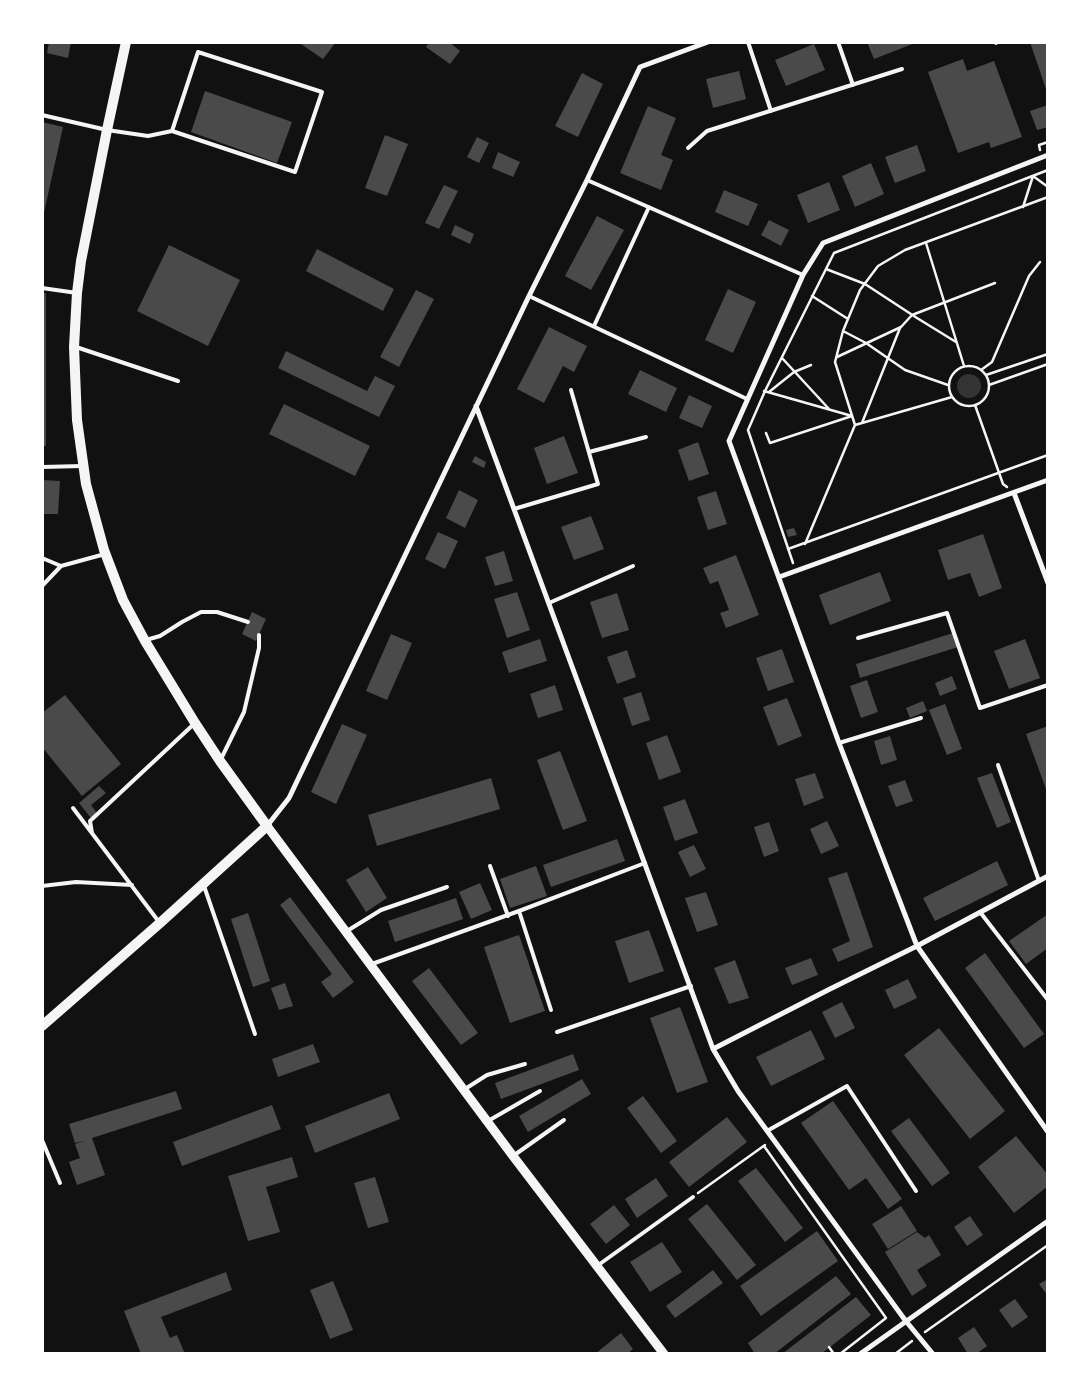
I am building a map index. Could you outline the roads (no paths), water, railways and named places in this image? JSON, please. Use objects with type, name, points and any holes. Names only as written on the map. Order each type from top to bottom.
[{"type":"main road","points":[[42,1026],[204,884],[266,826],[195,723],[145,641],[123,600],[105,554],[84,466],[77,420],[74,347],[77,293],[81,261],[126,42]]},
{"type":"street","points":[[664,1354],[266,826],[289,798],[640,67],[708,42]]},
{"type":"street","points":[[1048,154],[823,243],[803,275],[728,441],[839,743],[917,946],[1048,1132]]},
{"type":"street","points":[[476,406],[713,1050],[738,1091],[933,1354]]},
{"type":"street","points":[[778,577],[1048,480]]},
{"type":"street","points":[[1014,493],[1048,583]]},
{"type":"street","points":[[713,1050],[917,946],[1048,876]]},
{"type":"street","points":[[860,1354],[1048,1221]]},
{"type":"lane","points":[[748,42],[771,111]]},
{"type":"lane","points":[[838,42],[853,85]]},
{"type":"lane","points":[[42,114],[107,130],[148,136],[172,131],[295,172],[322,92],[198,52],[172,131]]},
{"type":"lane","points":[[688,148],[707,132],[902,69]]},
{"type":"lane","points":[[587,180],[803,275]]},
{"type":"lane","points":[[594,326],[649,207]]},
{"type":"lane","points":[[42,288],[77,293]]},
{"type":"lane","points":[[529,296],[747,399]]},
{"type":"lane","points":[[74,347],[178,380]]},
{"type":"lane","points":[[514,509],[598,484],[571,390]]},
{"type":"lane","points":[[589,452],[646,437]]},
{"type":"lane","points":[[42,467],[84,466]]},
{"type":"lane","points":[[42,586],[61,566],[105,554]]},
{"type":"lane","points":[[42,558],[61,566]]},
{"type":"lane","points":[[549,604],[633,566]]},
{"type":"lane","points":[[145,641],[160,636],[201,612],[218,612],[248,622]]},
{"type":"lane","points":[[858,638],[947,612],[980,708],[1048,685]]},
{"type":"lane","points":[[220,761],[244,712],[259,648],[258,636]]},
{"type":"lane","points":[[839,743],[921,718]]},
{"type":"lane","points":[[92,832],[90,821],[195,723]]},
{"type":"lane","points":[[998,764],[1039,881]]},
{"type":"lane","points":[[74,808],[160,923]]},
{"type":"lane","points":[[370,965],[508,916],[645,863]]},
{"type":"lane","points":[[490,866],[508,916]]},
{"type":"lane","points":[[42,886],[76,882],[132,885]]},
{"type":"lane","points":[[204,884],[255,1034]]},
{"type":"lane","points":[[345,932],[381,910],[447,887]]},
{"type":"lane","points":[[519,911],[551,1010]]},
{"type":"lane","points":[[980,912],[1048,1000]]},
{"type":"lane","points":[[557,1032],[690,986]]},
{"type":"lane","points":[[464,1090],[487,1075],[524,1064]]},
{"type":"lane","points":[[767,1131],[847,1086],[916,1191]]},
{"type":"lane","points":[[488,1121],[540,1091]]},
{"type":"lane","points":[[513,1156],[564,1120]]},
{"type":"lane","points":[[42,1140],[60,1183]]},
{"type":"lane","points":[[597,1266],[693,1197]]}]
